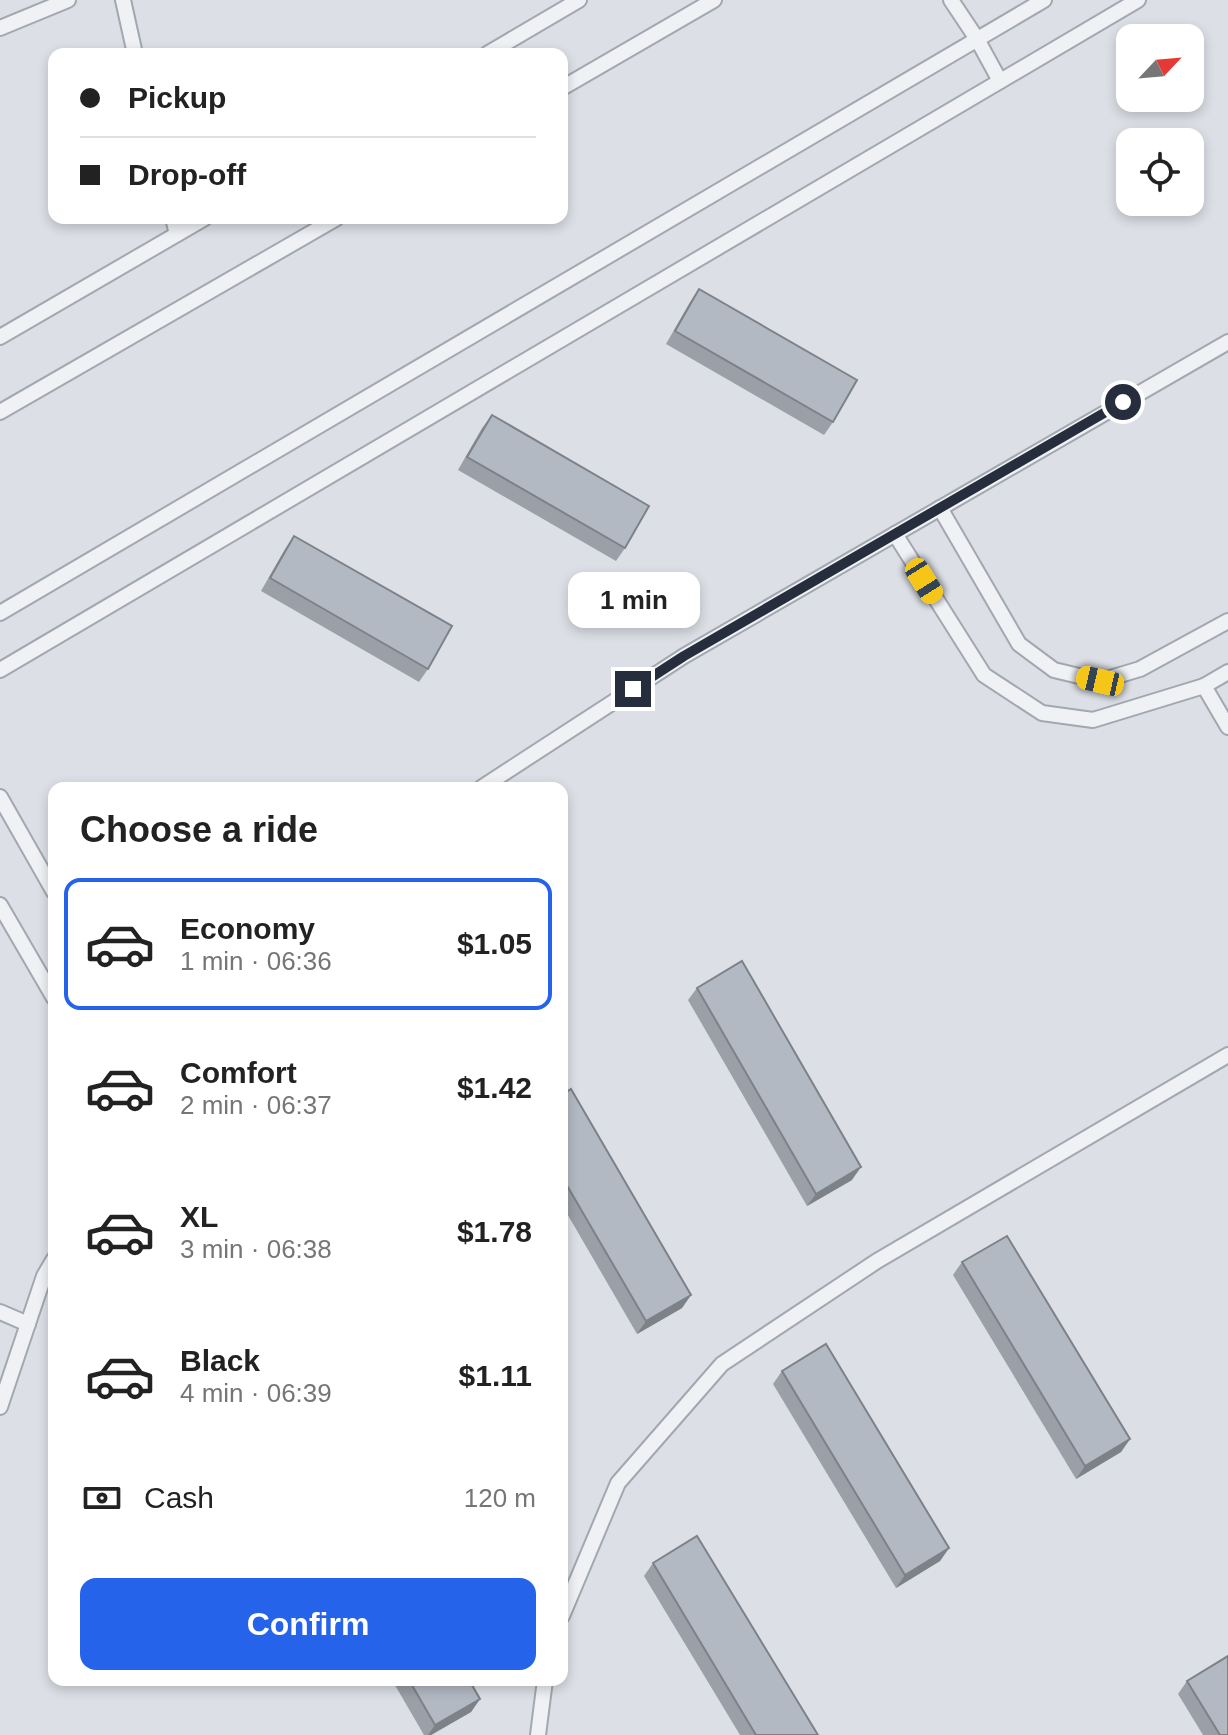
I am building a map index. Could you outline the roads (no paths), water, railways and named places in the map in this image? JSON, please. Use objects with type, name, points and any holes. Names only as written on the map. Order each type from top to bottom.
[{"type":"lane","points":[[0,28],[68,0]]},
{"type":"lane","points":[[123,0],[134,48]]},
{"type":"lane","points":[[568,85],[714,0]]},
{"type":"lane","points":[[951,0],[1000,81]]},
{"type":"lane","points":[[0,613],[1044,0]]},
{"type":"lane","points":[[0,670],[1138,0]]},
{"type":"lane","points":[[497,48],[572,2]]},
{"type":"lane","points":[[174,224],[177,234]]},
{"type":"lane","points":[[0,337],[194,224]]},
{"type":"lane","points":[[0,412],[327,224]]},
{"type":"lane","points":[[490,782],[684,656],[1228,342]]},
{"type":"lane","points":[[940,508],[1019,644],[1054,670],[1100,681],[1140,669],[1228,621]]},
{"type":"lane","points":[[895,534],[984,675],[1042,713],[1093,720],[1204,686],[1228,672]]},
{"type":"lane","points":[[1204,686],[1224,710],[1228,727]]},
{"type":"lane","points":[[0,797],[48,881]]},
{"type":"lane","points":[[0,905],[48,988]]},
{"type":"lane","points":[[568,1602],[618,1483],[722,1364],[877,1261],[1228,1055]]},
{"type":"lane","points":[[0,1407],[48,1269]]},
{"type":"lane","points":[[0,1312],[28,1324]]},
{"type":"lane","points":[[538,1735],[544,1686]]}]
